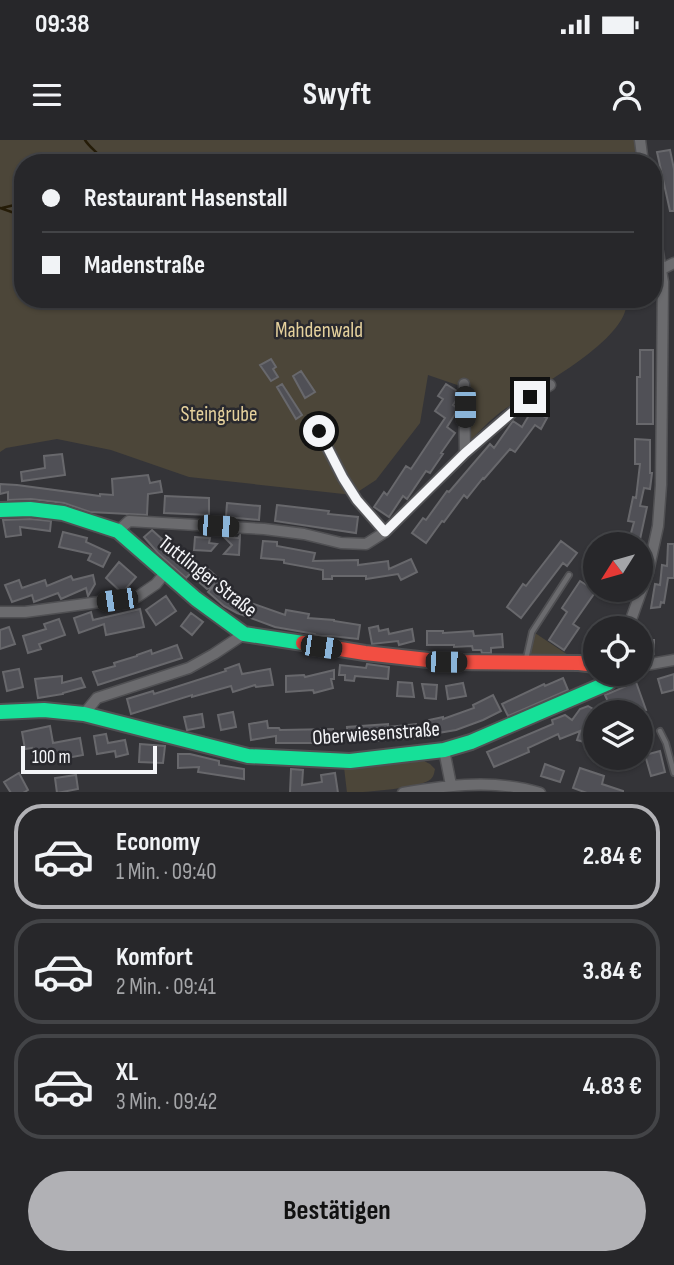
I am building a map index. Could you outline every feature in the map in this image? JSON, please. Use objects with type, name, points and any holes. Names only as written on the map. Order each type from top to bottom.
[{"type":"street","points":[[632,616],[648,572],[658,526],[662,485],[662,278]]},
{"type":"street","points":[[464,384],[465,453]]},
{"type":"street","points":[[118,531],[130,521],[264,529],[304,534],[341,543],[366,544],[385,532],[465,453],[530,397],[550,385]]},
{"type":"street","points":[[319,431],[357,500],[385,532]]},
{"type":"street","name":"Tuttlinger Straße","points":[[0,510],[30,509],[63,513],[118,531],[196,599],[244,634],[365,653],[446,662],[583,664]]},
{"type":"street","points":[[0,612],[38,610],[137,597],[156,584],[165,573]]},
{"type":"street","points":[[84,714],[97,698],[189,668],[244,634]]},
{"type":"street","points":[[653,664],[674,660]]},
{"type":"street","name":"Oberwiesenstraße","points":[[0,712],[44,710],[84,714],[248,756],[350,761],[444,750],[471,742],[599,686]]},
{"type":"street","points":[[444,750],[452,785]]},
{"type":"street","points":[[409,792],[452,785],[520,786],[537,792]]},
{"type":"lane","points":[[525,663],[532,632],[569,575]]},
{"type":"lane","points":[[660,731],[674,773]]},
{"type":"green space","points":[[0,140],[640,140],[642,152],[629,154],[14,154],[14,308],[625,308],[614,330],[598,346],[556,377],[502,411],[470,441],[469,389],[428,375],[420,423],[376,480],[353,495],[189,477],[111,450],[57,439],[6,448],[0,452]]},
{"type":"green space","points":[[535,633],[568,655],[529,656]]},
{"type":"green space","points":[[424,761],[435,769],[432,778],[415,785],[347,792],[344,767]]},
{"type":"building","points":[[670,150],[674,169],[674,211],[670,211],[662,175],[662,154],[657,152]]},
{"type":"building","points":[[640,350],[653,350],[653,424],[637,424]]},
{"type":"building","points":[[271,359],[278,377],[271,381],[260,365]]},
{"type":"building","points":[[301,371],[315,392],[305,398],[293,376]]},
{"type":"building","points":[[282,384],[302,415],[296,419],[277,387]]},
{"type":"building","points":[[446,384],[457,391],[457,399],[453,405],[457,411],[447,427],[455,433],[430,473],[426,471],[407,499],[403,496],[389,517],[374,507],[384,492],[387,495],[406,466],[411,469],[445,418],[435,411],[443,399],[438,396]]},
{"type":"building","points":[[532,410],[547,418],[541,429],[535,425],[515,452],[510,449],[467,498],[464,495],[426,543],[412,533],[490,444],[494,448],[513,421],[522,427]]},
{"type":"building","points":[[635,439],[650,440],[652,473],[650,489],[644,488],[640,506],[647,507],[642,532],[631,532],[634,522],[628,521],[633,497],[636,498],[640,464],[635,464]]},
{"type":"building","points":[[62,454],[65,475],[22,481],[21,472],[45,468],[44,456]]},
{"type":"building","points":[[148,475],[150,483],[160,481],[162,492],[148,494],[147,515],[90,512],[64,503],[31,499],[8,500],[8,492],[0,494],[0,484],[100,496],[113,495],[112,479]]},
{"type":"building","points":[[165,496],[209,498],[209,515],[164,513]]},
{"type":"building","points":[[227,503],[260,506],[259,520],[226,517]]},
{"type":"building","points":[[277,505],[358,517],[356,533],[275,521]]},
{"type":"building","points":[[3,520],[51,521],[50,531],[20,527],[21,535],[6,537]]},
{"type":"building","points":[[152,530],[192,569],[186,578],[144,537]]},
{"type":"building","points":[[63,532],[87,538],[86,542],[110,553],[103,567],[88,560],[91,554],[59,547]]},
{"type":"building","points":[[240,535],[239,555],[224,554],[232,545],[224,537],[238,538]]},
{"type":"building","points":[[195,537],[210,538],[209,543],[217,544],[211,551],[194,550]]},
{"type":"building","points":[[263,541],[277,542],[277,546],[315,553],[313,561],[358,560],[358,565],[388,561],[389,569],[411,559],[417,572],[401,580],[398,574],[366,579],[366,576],[332,576],[332,579],[323,579],[323,570],[284,563],[284,560],[261,558]]},
{"type":"building","points":[[561,541],[577,553],[567,566],[563,563],[521,618],[507,607],[523,584],[526,586]]},
{"type":"building","points":[[668,544],[674,544],[674,578],[668,578],[664,603],[661,602],[660,607],[651,608],[655,584],[660,585],[662,565],[667,566]]},
{"type":"building","points":[[119,562],[136,577],[121,592],[106,578]]},
{"type":"building","points":[[206,567],[231,590],[227,595],[252,610],[254,604],[285,615],[286,610],[309,614],[308,618],[360,625],[358,639],[321,636],[275,627],[237,613],[208,592],[215,584],[207,589],[200,583],[207,575],[203,571]]},
{"type":"building","points":[[93,575],[95,584],[88,596],[86,588],[61,599],[58,593],[34,602],[32,595],[12,602],[5,585],[19,580],[22,588],[45,580],[47,586],[71,576],[73,580]]},
{"type":"building","points":[[580,581],[583,583],[583,602],[588,602],[573,624],[579,628],[564,650],[549,640],[567,612],[562,608]]},
{"type":"building","points":[[166,596],[176,611],[156,625],[146,610]]},
{"type":"building","points":[[140,609],[144,627],[106,635],[104,624],[79,633],[74,618],[91,612],[93,620]]},
{"type":"building","points":[[191,613],[203,622],[192,635],[181,626]]},
{"type":"building","points":[[59,619],[65,635],[39,644],[41,649],[28,653],[23,636],[46,629],[44,624]]},
{"type":"building","points":[[378,626],[379,631],[388,629],[389,634],[412,629],[414,641],[399,645],[398,641],[372,644],[369,628]]},
{"type":"building","points":[[9,627],[15,644],[0,649],[0,630]]},
{"type":"building","points":[[427,631],[473,631],[474,636],[502,634],[503,647],[491,648],[491,653],[482,653],[481,650],[473,650],[472,646],[427,645]]},
{"type":"building","points":[[177,645],[182,658],[98,685],[93,672],[115,666],[114,663],[151,650],[152,654]]},
{"type":"building","points":[[239,664],[242,674],[270,669],[273,685],[255,685],[233,692],[231,686],[131,714],[127,699],[153,691],[154,694],[226,671],[225,669]]},
{"type":"building","points":[[367,664],[389,667],[388,679],[355,676],[354,681],[345,680],[345,675],[339,675],[340,665],[366,668]]},
{"type":"building","points":[[19,669],[23,687],[7,691],[3,672]]},
{"type":"building","points":[[334,670],[334,679],[331,679],[333,688],[314,693],[313,690],[286,692],[286,676],[305,677]]},
{"type":"building","points":[[674,674],[674,690],[662,693],[658,679]]},
{"type":"building","points":[[62,676],[62,683],[81,678],[85,687],[38,698],[35,679]]},
{"type":"building","points":[[563,678],[568,690],[508,716],[502,704]]},
{"type":"building","points":[[398,682],[412,683],[414,697],[397,696]]},
{"type":"building","points":[[463,683],[466,696],[448,699],[446,686]]},
{"type":"building","points":[[422,684],[437,685],[436,699],[425,698]]},
{"type":"building","points":[[626,686],[637,686],[642,700],[607,700],[605,695]]},
{"type":"building","points":[[493,695],[501,711],[456,730],[432,734],[429,720],[443,719],[474,708],[473,705]]},
{"type":"building","points":[[583,708],[583,742],[577,740],[580,731],[560,739],[558,734],[528,748],[529,752],[494,767],[487,752],[553,724],[552,720],[565,715],[572,720]]},
{"type":"building","points":[[233,712],[236,727],[221,730],[218,715]]},
{"type":"building","points":[[202,714],[204,727],[187,730],[184,717]]},
{"type":"building","points":[[267,721],[268,728],[280,730],[333,729],[333,743],[276,743],[276,736],[251,740],[249,724]]},
{"type":"building","points":[[388,724],[388,727],[416,724],[418,738],[348,741],[347,727]]},
{"type":"building","points":[[50,726],[53,743],[80,738],[83,755],[35,764],[32,748],[25,749],[22,732]]},
{"type":"building","points":[[106,734],[108,743],[125,740],[128,754],[116,757],[115,751],[97,754],[94,736]]},
{"type":"building","points":[[140,744],[165,746],[163,763],[139,762]]},
{"type":"building","points":[[660,751],[665,772],[651,776],[649,770],[653,770],[653,753]]},
{"type":"building","points":[[178,754],[190,754],[219,761],[219,765],[244,769],[244,779],[198,772],[199,767],[178,768]]},
{"type":"building","points":[[545,764],[564,771],[560,782],[541,776]]},
{"type":"building","points":[[580,768],[604,776],[602,784],[623,791],[623,792],[584,792],[573,788]]},
{"type":"building","points":[[291,769],[303,770],[302,785],[322,782],[321,775],[335,773],[338,792],[290,792]]},
{"type":"building","points":[[19,773],[28,790],[10,792],[4,782]]},
{"type":"building","points":[[76,775],[78,789],[57,792],[55,778]]},
{"type":"waterway","points":[[85,140],[97,154]]},
{"type":"waterway","points":[[2,208],[14,205]]},
{"type":"waterway","points":[[0,208],[14,213]]},
{"type":"traffic: fast","points":[[0,510],[30,509],[63,513],[118,531],[196,599],[244,634],[303,643]]},
{"type":"traffic: fast","points":[[0,712],[44,710],[84,714],[248,756],[350,761],[444,750],[471,742],[601,686]]},
{"type":"traffic: jam","points":[[303,643],[446,662],[583,664]]},
{"type":"route","points":[[319,431],[357,500],[385,532],[465,453],[530,397]]},
{"type":"park label","name":"Mahdenwald","points":[[319,330]]},
{"type":"park label","name":"Steingrube","points":[[219,414]]}]
